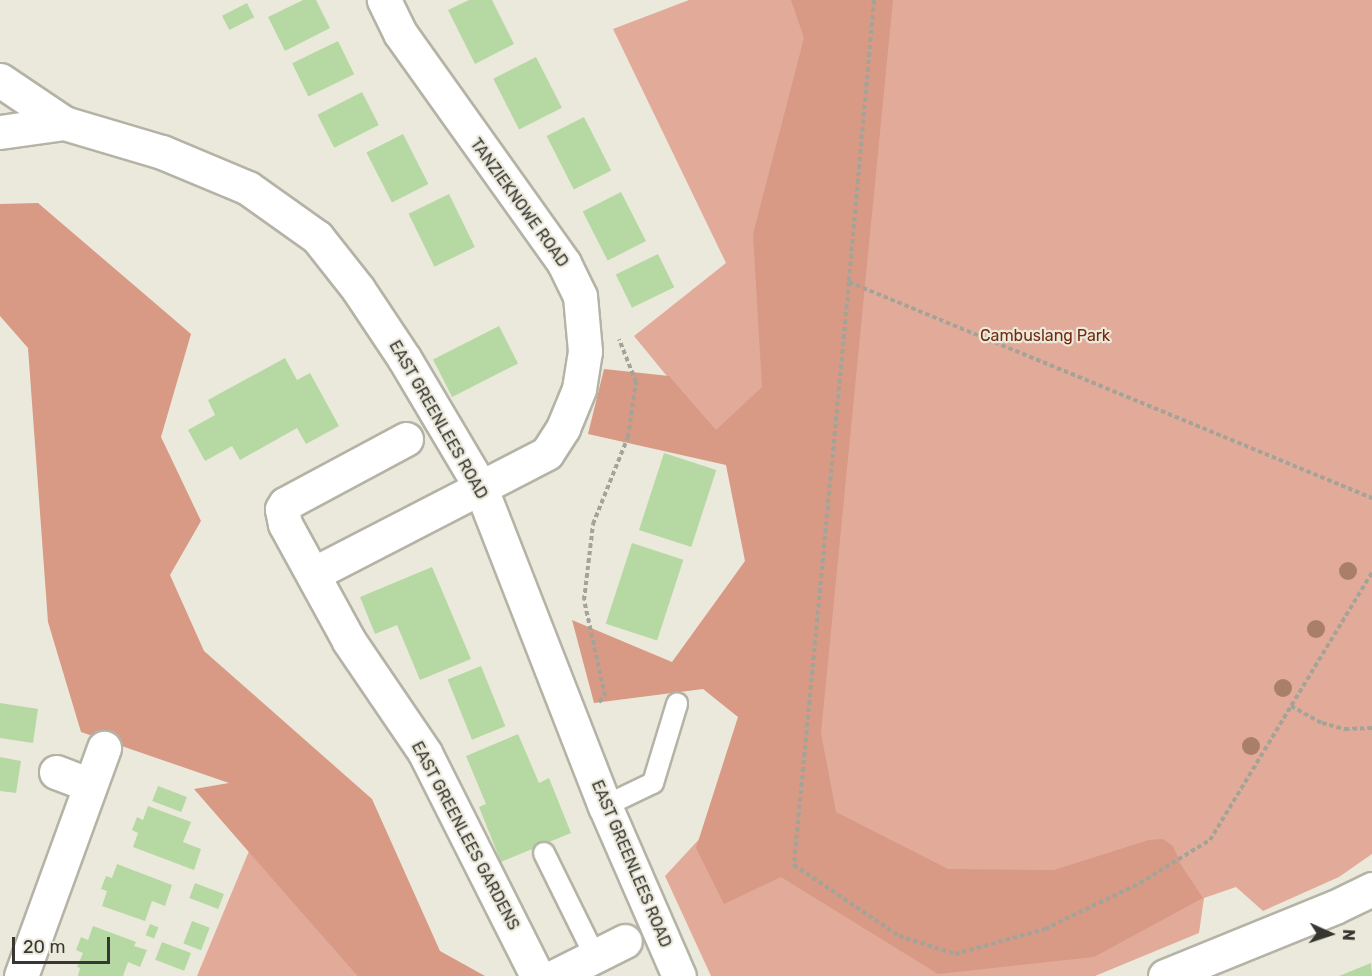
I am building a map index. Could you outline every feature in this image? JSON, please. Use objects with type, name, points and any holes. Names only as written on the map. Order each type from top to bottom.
[{"type":"street","name":"TANZIEKNOWE ROAD","points":[[384,0],[400,33],[460,121],[564,263],[580,296],[585,351],[579,389],[563,428],[547,453],[480,486]]},
{"type":"street","name":"EAST GREENLEES ROAD","points":[[0,80],[64,123],[162,152],[206,168],[248,188],[317,237],[358,289],[404,358],[480,486],[605,806],[680,976]]},
{"type":"street","name":"EAST GREENLEES ROAD","points":[[0,132],[64,123]]},
{"type":"street","name":"EAST GREENLEES GARDENS","points":[[405,438],[285,504],[282,510],[285,524],[349,641],[425,753],[535,972],[540,976]]},
{"type":"street","points":[[313,574],[480,486]]},
{"type":"street","points":[[21,976],[105,747]]},
{"type":"street","points":[[56,772],[90,785]]},
{"type":"street","points":[[1165,976],[1335,907],[1372,889]]},
{"type":"street","points":[[555,976],[625,941]]},
{"type":"lane","points":[[605,806],[653,783],[677,704]]},
{"type":"lane","points":[[544,853],[595,956]]},
{"type":"path","points":[[874,0],[794,865],[899,936],[955,954],[1045,929],[1140,883],[1210,840],[1372,572]]},
{"type":"path","points":[[849,282],[1372,498]]},
{"type":"path","points":[[575,727],[604,696],[584,600],[593,524],[628,437],[636,382],[617,335]]},
{"type":"path","points":[[1291,706],[1322,723],[1345,729],[1372,728]]},
{"type":"green space","name":"Cambuslang Park","points":[[689,0],[1372,0],[1372,854],[1339,877],[1263,911],[1236,887],[1204,898],[1199,933],[1095,976],[711,976],[665,876],[740,795],[748,475],[634,336],[726,263],[613,29]]},
{"type":"green space","points":[[249,851],[357,976],[197,976]]},
{"type":"shaded area","points":[[791,0],[893,0],[821,733],[836,812],[948,869],[1054,870],[1149,840],[1163,839],[1173,846],[1181,865],[1203,898],[1094,957],[938,974],[781,877],[724,904],[696,848],[738,717],[703,689],[594,703],[572,620],[672,662],[745,561],[726,465],[588,434],[604,369],[669,376],[716,430],[762,387],[753,234],[804,38]]},
{"type":"shaded area","points":[[38,203],[191,334],[161,437],[201,521],[170,575],[204,651],[372,799],[440,951],[485,976],[357,976],[194,789],[229,783],[81,732],[48,622],[28,348],[0,316],[0,204]]},
{"type":"building","points":[[303,0],[316,0],[330,28],[285,51],[268,17]]},
{"type":"building","points":[[469,0],[492,0],[514,44],[475,64],[448,10]]},
{"type":"building","points":[[247,3],[254,17],[229,30],[222,16]]},
{"type":"building","points":[[338,41],[354,74],[308,97],[292,63]]},
{"type":"building","points":[[536,57],[562,108],[519,130],[493,79]]},
{"type":"building","points":[[362,92],[379,125],[334,148],[317,115]]},
{"type":"building","points":[[584,117],[611,170],[574,190],[547,136]]},
{"type":"building","points":[[403,134],[428,184],[392,203],[366,153]]},
{"type":"building","points":[[621,192],[646,241],[608,261],[583,212]]},
{"type":"building","points":[[449,194],[475,247],[434,267],[409,214]]},
{"type":"building","points":[[658,254],[674,287],[632,308],[616,275]]},
{"type":"building","points":[[499,326],[518,363],[452,397],[433,360]]},
{"type":"building","points":[[285,358],[297,380],[310,373],[339,426],[306,444],[297,428],[240,460],[232,446],[205,461],[188,430],[215,415],[208,400]]},
{"type":"building","points":[[664,453],[716,470],[691,547],[639,530]]},
{"type":"building","points":[[632,543],[683,560],[657,641],[606,624]]},
{"type":"building","points":[[432,567],[471,659],[420,680],[397,625],[375,634],[360,597]]},
{"type":"building","points":[[481,666],[505,726],[472,740],[448,679]]},
{"type":"building","points":[[0,703],[38,709],[33,743],[0,738]]},
{"type":"building","points":[[518,734],[539,783],[549,778],[571,833],[501,862],[479,807],[486,804],[466,756]]},
{"type":"building","points":[[0,757],[21,761],[16,793],[0,791]]},
{"type":"building","points":[[158,786],[187,797],[181,812],[152,801]]},
{"type":"building","points":[[148,806],[191,822],[183,842],[201,849],[194,870],[133,847],[138,833],[132,830],[137,817],[143,820]]},
{"type":"building","points":[[117,864],[172,885],[165,906],[152,901],[145,921],[102,906],[107,891],[101,889],[106,876],[112,878]]},
{"type":"building","points":[[195,883],[224,894],[218,909],[189,898]]},
{"type":"building","points":[[192,921],[210,928],[201,950],[183,943]]},
{"type":"building","points":[[150,924],[158,927],[154,938],[146,935]]},
{"type":"building","points":[[93,926],[136,942],[134,946],[147,950],[140,967],[128,962],[123,976],[78,976],[80,968],[77,967],[83,953],[76,950],[81,937],[88,940]]},
{"type":"building","points":[[162,942],[191,953],[184,971],[155,960]]},
{"type":"building","points":[[1371,963],[1372,976],[1339,976]]}]
